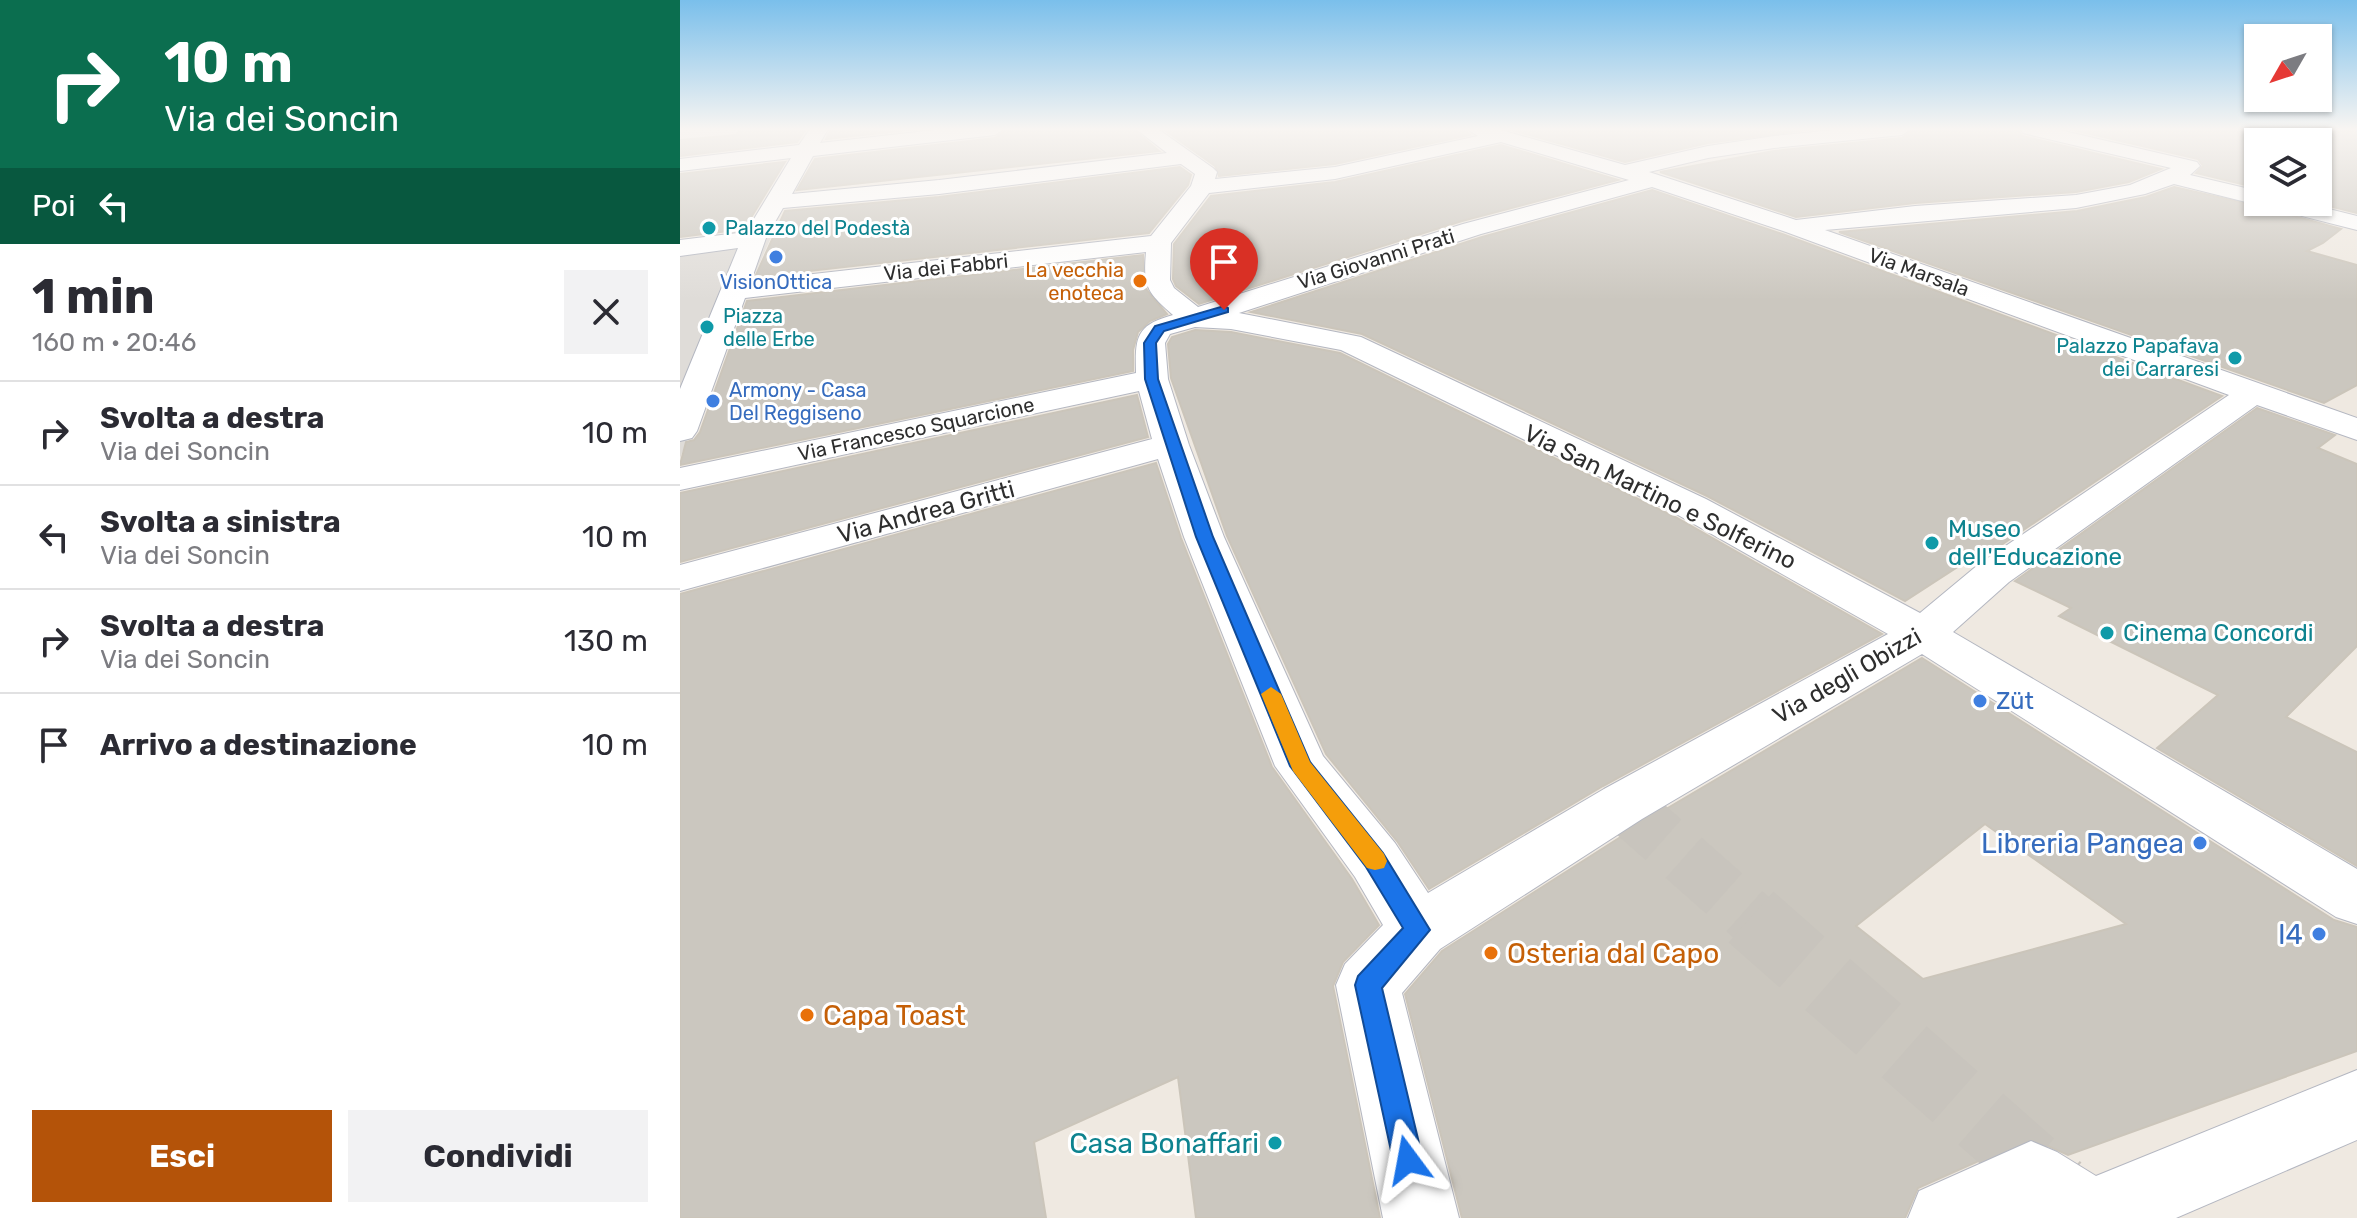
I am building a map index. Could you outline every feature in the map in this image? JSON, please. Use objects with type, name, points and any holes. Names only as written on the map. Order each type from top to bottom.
[{"type":"street","points":[[680,431],[754,238],[784,186]]},
{"type":"street","points":[[774,202],[949,186]]},
{"type":"street","points":[[1194,318],[1163,292],[1157,280],[1159,243],[1202,187],[1213,186]]},
{"type":"street","name":"Via Giovanni Prati","points":[[1418,930],[1375,860],[1301,766],[1204,537],[1171,445],[1152,379],[1150,343],[1159,328],[1472,229],[1631,186]]},
{"type":"street","name":"Via Marsala","points":[[1671,186],[2256,391],[2357,430]]},
{"type":"street","points":[[1794,227],[2131,193],[2150,186]]},
{"type":"street","points":[[2209,186],[2244,195]]},
{"type":"street","points":[[2329,216],[2357,223]]},
{"type":"street","points":[[680,248],[754,238]]},
{"type":"street","name":"Via dei Fabbri","points":[[734,291],[1159,243]]},
{"type":"street","name":"Via San Martino e Solferino","points":[[1194,318],[1231,320],[1350,343],[1692,507],[1923,634],[2357,899]]},
{"type":"street","name":"Via Francesco Squarcione","points":[[680,479],[1152,379]]},
{"type":"street","name":"Via degli Obizzi","points":[[1421,1218],[1368,985],[1418,930],[1623,804],[1923,634],[1994,573],[2256,391]]},
{"type":"street","name":"Via Andrea Gritti","points":[[680,578],[1171,445]]},
{"type":"street","points":[[1946,1218],[2031,1178],[2088,1217],[2357,1105]]},
{"type":"shaded area","name":"Piazza delle Erbe","points":[[776,226],[748,289],[680,458],[680,241]]},
{"type":"building","points":[[680,186],[770,186],[744,229],[680,237]]},
{"type":"building","points":[[799,186],[836,186],[797,190]]},
{"type":"building","points":[[1029,186],[1187,186],[1149,233],[755,277],[785,211]]},
{"type":"building","points":[[1301,186],[1596,186],[1462,221],[1199,304],[1176,286],[1173,279],[1174,244],[1211,196]]},
{"type":"building","points":[[1702,186],[2109,186],[2076,192],[1915,203],[1796,217]]},
{"type":"building","points":[[2332,186],[2357,186],[2357,213],[2332,207]]},
{"type":"building","points":[[2174,187],[2244,203],[2244,216],[2294,216],[2341,229],[2307,251],[2357,265],[2357,385],[2324,403],[1839,232],[2077,211],[2146,197]]},
{"type":"building","points":[[1652,190],[1785,235],[2222,396],[1976,562],[1970,559],[1905,601],[1707,496],[1362,334],[1251,312],[1482,237]]},
{"type":"building","points":[[1143,255],[1146,289],[1167,314],[1150,321],[1138,332],[1133,350],[1133,371],[680,465],[686,442],[694,440],[700,432],[747,301]]},
{"type":"building","points":[[1195,330],[1231,332],[1340,353],[1677,518],[1882,634],[1603,786],[1429,889],[1397,841],[1326,754],[1227,536],[1171,378],[1168,344],[1172,337]]},
{"type":"building","points":[[1137,395],[1148,437],[680,562],[680,493]]},
{"type":"building","points":[[2257,408],[2335,435],[2318,448],[2357,464],[2357,646],[2286,717],[2357,752],[2357,866],[2157,748],[2218,695],[2059,616],[2071,608],[2015,581]]},
{"type":"building","points":[[1156,463],[1181,538],[1272,767],[1352,879],[1379,925],[1343,962],[1333,986],[1380,1218],[1196,1218],[1178,1077],[1034,1142],[1046,1218],[680,1218],[680,594]]},
{"type":"building","points":[[1922,658],[2334,920],[2357,927],[2357,1051],[2068,1155],[2030,1138],[1918,1188],[1905,1218],[1462,1218],[1405,994],[1442,951],[1644,822]],"holes":[[[1985,824],[2126,924],[1923,979],[1856,926]]]},
{"type":"tunnel","points":[[1623,804],[1753,919]]},
{"type":"tunnel","points":[[1751,917],[2059,1188]]},
{"type":"slow traffic","points":[[1271,694],[1301,766],[1375,861]]},
{"type":"place","name":"Palazzo del Podestà","points":[[709,228]]},
{"type":"place","name":"VisionOttica","points":[[776,257]]},
{"type":"place","name":"La vecchia enoteca","points":[[1140,281]]},
{"type":"place","name":"Piazza delle Erbe","points":[[707,327]]},
{"type":"place","name":"Palazzo Papafava dei Carraresi","points":[[2235,358]]},
{"type":"place","name":"Armony - Casa Del Reggiseno","points":[[713,401]]},
{"type":"place","name":"Museo dell'Educazione","points":[[1932,543]]},
{"type":"place","name":"Cinema Concordi","points":[[2107,633]]},
{"type":"place","name":"Züt","points":[[1980,701]]},
{"type":"place","name":"Libreria Pangea","points":[[2200,843]]},
{"type":"place","name":"I4","points":[[2319,934]]},
{"type":"place","name":"Osteria dal Capo","points":[[1491,953]]},
{"type":"place","name":"Capa Toast","points":[[807,1015]]},
{"type":"place","name":"Casa Bonaffari","points":[[1275,1143]]},
{"type":"route","points":[[1224,310],[1159,328],[1150,343],[1152,379],[1171,445],[1204,537],[1301,766],[1375,860],[1418,930],[1368,985],[1408,1160]]}]
